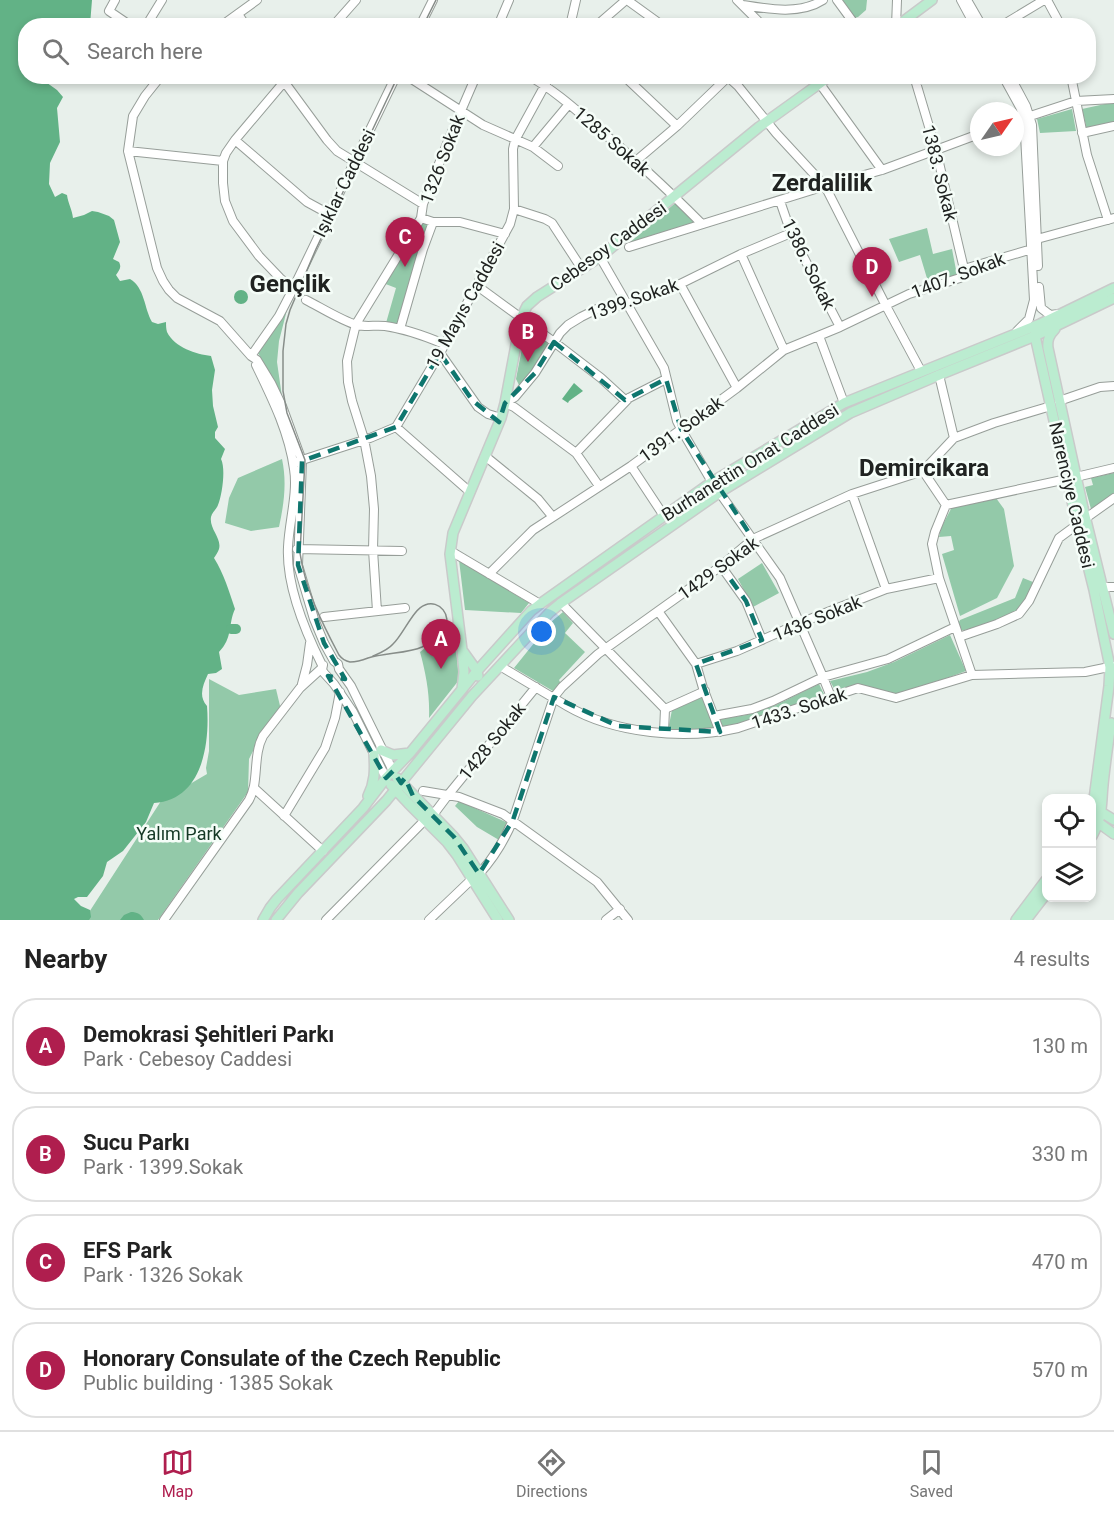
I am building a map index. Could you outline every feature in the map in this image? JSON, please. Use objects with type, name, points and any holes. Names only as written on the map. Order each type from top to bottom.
[{"type":"main road","points":[[907,18],[932,0]]},
{"type":"main road","name":"Cebesoy Caddesi","points":[[461,691],[464,672],[450,554],[453,533],[501,418],[521,318],[527,306],[600,256],[766,122],[820,84]]},
{"type":"main road","name":"Burhanettin Onat Caddesi","points":[[263,920],[277,899],[363,808],[477,671],[540,604],[712,482],[844,403],[1040,324],[1114,288]]},
{"type":"main road","name":"Burhanettin Onat Caddesi","points":[[276,920],[298,893],[386,801],[472,696],[549,612],[561,603],[720,492],[850,413],[1035,336],[1114,298]]},
{"type":"main road","points":[[1035,336],[1040,324]]},
{"type":"main road","name":"Narenciye Caddesi","points":[[1055,404],[1047,344],[1052,332],[1059,325]]},
{"type":"main road","name":"Narenciye Caddesi","points":[[1035,336],[1055,404],[1112,667],[1096,803]]},
{"type":"main road","name":"Narenciye Caddesi","points":[[1082,521],[1103,587],[1114,634]]},
{"type":"main road","points":[[462,650],[471,656],[485,660],[492,655]]},
{"type":"main road","points":[[462,650],[477,671],[478,679],[472,696]]},
{"type":"main road","points":[[1096,809],[1103,786],[1114,697]]},
{"type":"main road","points":[[363,808],[374,782],[377,752],[393,755],[410,753]]},
{"type":"main road","points":[[410,799],[411,771]]},
{"type":"main road","points":[[389,775],[429,818],[509,920]]},
{"type":"main road","points":[[386,801],[410,799]]},
{"type":"main road","points":[[1096,812],[1114,820]]},
{"type":"main road","points":[[1096,820],[1112,832]]},
{"type":"main road","points":[[1096,830],[1099,824]]},
{"type":"main road","points":[[1096,834],[1112,832]]},
{"type":"main road","points":[[476,877],[498,920]]},
{"type":"main road","points":[[1016,920],[1042,886]]},
{"type":"main road","points":[[1026,920],[1042,900]]},
{"type":"street","points":[[115,0],[109,11],[119,18]]},
{"type":"street","points":[[151,18],[162,0]]},
{"type":"street","points":[[232,18],[257,0]]},
{"type":"street","points":[[340,18],[356,0]]},
{"type":"street","points":[[424,18],[433,0]]},
{"type":"street","points":[[501,18],[509,0]]},
{"type":"street","points":[[572,18],[576,0]]},
{"type":"street","points":[[606,18],[627,0],[652,18]]},
{"type":"street","points":[[740,3],[768,9],[797,8],[809,7],[823,0]]},
{"type":"street","points":[[837,0],[850,18]]},
{"type":"street","points":[[896,18],[897,0]]},
{"type":"street","points":[[961,0],[971,18]]},
{"type":"street","points":[[967,0],[977,18]]},
{"type":"street","points":[[1015,18],[1045,0],[1055,18]]},
{"type":"street","points":[[740,3],[755,18]]},
{"type":"street","points":[[238,14],[241,18]]},
{"type":"street","points":[[155,84],[133,116],[128,151],[157,268],[169,290],[177,298],[220,321],[257,360],[272,383],[303,461],[297,565],[324,643],[351,686],[377,752]]},
{"type":"street","points":[[279,84],[226,153],[223,161],[223,183],[225,201],[233,221],[259,256],[293,289]]},
{"type":"street","points":[[288,84],[337,151],[423,204]]},
{"type":"street","name":"Işıklar Caddesi","points":[[251,356],[279,316],[392,84]]},
{"type":"street","points":[[419,84],[483,125],[532,147],[558,165]]},
{"type":"street","name":"1326 Sokak","points":[[377,611],[371,476],[364,439],[348,382],[347,361],[356,324],[421,218],[423,204],[473,84]]},
{"type":"street","name":"1285 Sokak","points":[[542,84],[637,160],[702,224]]},
{"type":"street","points":[[632,84],[677,126]]},
{"type":"street","points":[[637,160],[721,84]]},
{"type":"street","points":[[736,84],[766,122],[825,186],[921,371]]},
{"type":"street","points":[[820,84],[882,170]]},
{"type":"street","name":"1383. Sokak","points":[[916,84],[936,150],[964,269]]},
{"type":"street","points":[[1008,84],[1027,116],[1032,249],[1033,307],[1029,319],[1013,334]]},
{"type":"street","points":[[1013,84],[1032,125],[1040,324]]},
{"type":"street","points":[[1037,239],[1111,219],[1087,155],[1073,84]]},
{"type":"street","name":"19 Mayıs Caddesi","points":[[396,427],[440,353],[510,224],[514,209],[513,149],[515,140],[545,86]]},
{"type":"street","points":[[1024,117],[1076,101],[1114,99]]},
{"type":"street","points":[[532,147],[569,104]]},
{"type":"street","points":[[1082,133],[1114,126]]},
{"type":"street","points":[[629,247],[882,170],[970,137]]},
{"type":"street","points":[[235,140],[307,202],[329,214]]},
{"type":"street","points":[[128,151],[223,161]]},
{"type":"street","name":"1386. Sokak","points":[[780,201],[791,233],[840,327]]},
{"type":"street","points":[[514,209],[552,223],[582,269]]},
{"type":"street","points":[[421,218],[433,222],[460,222],[505,234]]},
{"type":"street","points":[[400,329],[433,222]]},
{"type":"street","name":"1399.Sokak","points":[[505,403],[515,397],[568,325],[581,317],[597,309],[627,304],[680,284],[791,233]]},
{"type":"street","name":"1407. Sokak","points":[[885,304],[960,278],[964,269],[1032,249]]},
{"type":"street","points":[[741,254],[784,350]]},
{"type":"street","points":[[600,256],[664,368],[681,429],[712,482],[780,578],[831,697]]},
{"type":"street","points":[[680,284],[737,388]]},
{"type":"street","points":[[476,285],[601,378],[625,400],[666,379]]},
{"type":"street","points":[[306,300],[356,324],[400,329],[444,344]]},
{"type":"street","name":"1391. Sokak","points":[[489,574],[534,530],[552,516],[631,466],[737,388],[784,350],[840,327],[885,304]]},
{"type":"street","points":[[1041,308],[1050,315],[1061,314]]},
{"type":"street","points":[[819,336],[844,403]]},
{"type":"street","points":[[440,353],[478,407],[488,414],[501,418]]},
{"type":"street","points":[[251,356],[285,429],[294,464],[288,562],[290,578],[310,641],[324,671],[340,692],[389,775]]},
{"type":"street","points":[[939,375],[954,438]]},
{"type":"street","name":"1429 Sokak","points":[[429,920],[486,866],[513,820],[554,697],[585,664],[604,648],[721,566],[753,539],[852,494],[923,471],[954,438],[1100,387],[1114,386]]},
{"type":"street","points":[[576,453],[629,398]]},
{"type":"street","points":[[505,403],[514,407],[576,453],[598,486]]},
{"type":"street","points":[[294,464],[396,427],[470,492]]},
{"type":"street","points":[[485,456],[538,499],[552,516]]},
{"type":"street","points":[[631,466],[664,516]]},
{"type":"street","points":[[946,505],[1114,468]]},
{"type":"street","points":[[923,471],[946,505]]},
{"type":"street","points":[[852,494],[886,590]]},
{"type":"street","points":[[959,637],[998,624],[1019,614],[1029,601],[1059,538],[1114,498]]},
{"type":"street","points":[[946,505],[932,544],[939,578],[972,675]]},
{"type":"street","points":[[297,549],[402,551]]},
{"type":"street","points":[[450,554],[454,553],[540,604]]},
{"type":"street","points":[[721,566],[746,602],[762,640]]},
{"type":"street","name":"1436 Sokak","points":[[696,664],[737,651],[800,623],[886,590],[939,578]]},
{"type":"street","points":[[1103,587],[1114,587]]},
{"type":"street","points":[[561,603],[665,709],[664,732]]},
{"type":"street","points":[[324,616],[405,608]]},
{"type":"street","points":[[658,611],[696,664],[720,732]]},
{"type":"street","points":[[714,716],[752,709],[823,677],[888,659],[955,627]]},
{"type":"street","points":[[300,688],[308,665],[310,641]]},
{"type":"street","points":[[164,920],[249,800],[254,788],[260,741],[300,688],[324,671],[327,660],[334,661]]},
{"type":"street","name":"1433. Sokak","points":[[500,666],[568,707],[618,726],[692,734],[738,728],[858,688],[896,698],[972,675],[1085,672],[1112,667]]},
{"type":"street","points":[[324,671],[335,675],[339,669]]},
{"type":"street","name":"1428 Sokak","points":[[326,920],[429,818],[536,687]]},
{"type":"street","points":[[665,709],[705,691]]},
{"type":"street","points":[[284,816],[325,748],[335,718],[340,692]]},
{"type":"street","points":[[254,788],[323,851]]},
{"type":"street","points":[[423,790],[459,797],[513,820],[597,882],[628,920]]},
{"type":"street","points":[[606,920],[620,909]]},
{"type":"highlighted area","points":[[554,342],[625,400],[666,379],[681,429],[753,539],[721,566],[746,601],[762,640],[696,664],[720,732],[618,726],[554,697],[513,820],[479,874],[454,837],[413,796],[405,778],[401,783],[393,771],[386,778],[328,676],[345,679],[324,643],[298,565],[302,461],[396,427],[440,353],[472,400],[499,422],[505,403],[535,373]]},
{"type":"green space","points":[[842,0],[867,0],[866,10],[854,18]]},
{"type":"green space","points":[[1114,102],[1114,124],[1087,130],[1082,109]]},
{"type":"green space","points":[[1072,109],[1076,131],[1040,133],[1037,119]]},
{"type":"green space","points":[[675,203],[696,223],[627,245]]},
{"type":"green space","points":[[422,219],[431,223],[398,325],[386,323],[396,288],[383,283]]},
{"type":"green space","points":[[927,228],[933,254],[952,249],[957,275],[929,285],[920,255],[899,262],[889,239]]},
{"type":"green space","points":[[289,302],[279,341],[277,362],[282,397],[257,351]]},
{"type":"green space","points":[[526,327],[550,345],[523,383],[519,385],[516,379]]},
{"type":"green space","points":[[282,459],[284,493],[279,527],[251,531],[225,523],[229,498],[238,478]]},
{"type":"green space","points":[[1114,473],[1114,494],[1091,509],[1085,487],[1093,485],[1091,478]]},
{"type":"green space","points":[[996,498],[1004,509],[1014,566],[997,598],[960,616],[942,554],[954,550],[951,536],[939,537],[941,528],[952,507]]},
{"type":"green space","points":[[459,560],[529,603],[521,613],[465,610]]},
{"type":"green space","points":[[762,563],[779,593],[753,607],[738,579]]},
{"type":"green space","points":[[1023,578],[1033,582],[1025,602],[1017,612],[990,624],[961,630],[958,624],[960,620],[1015,598]]},
{"type":"green space","points":[[563,612],[573,623],[565,633],[585,652],[559,680],[561,684],[553,691],[514,668],[551,622]]},
{"type":"green space","points":[[451,622],[459,680],[429,718],[427,685],[420,652],[444,633]]},
{"type":"green space","points":[[950,635],[966,671],[904,694],[862,686],[837,694],[830,681],[867,672],[894,662]]},
{"type":"green space","name":"Yalım Park","points":[[209,679],[239,695],[276,689],[281,710],[262,733],[249,759],[248,792],[158,920],[84,920],[161,801],[207,774]]},
{"type":"green space","points":[[819,684],[825,696],[726,729],[721,724],[721,719],[746,715],[776,705]]},
{"type":"green space","points":[[703,697],[715,730],[709,732],[670,729],[672,710]]},
{"type":"green space","points":[[459,801],[508,823],[499,840],[477,827],[455,806]]},
{"type":"shaded area","points":[[0,0],[92,0],[91,18],[18,18],[18,84],[49,84],[63,97],[57,108],[60,142],[50,163],[49,184],[55,197],[62,193],[67,195],[73,218],[92,211],[109,216],[114,220],[120,242],[113,259],[120,264],[116,275],[120,281],[130,279],[135,283],[152,322],[158,324],[166,322],[167,332],[175,342],[193,352],[211,356],[215,370],[212,390],[213,406],[218,427],[215,438],[225,449],[221,459],[223,475],[221,495],[211,521],[219,541],[219,550],[214,558],[235,609],[228,636],[219,652],[222,669],[208,674],[203,686],[202,694],[207,706],[208,721],[200,768],[193,781],[183,792],[170,800],[154,803],[146,822],[123,851],[107,862],[103,876],[87,897],[74,899],[81,906],[90,910],[89,920],[0,920]]},
{"type":"shaded area","points":[[241,290],[246,292],[248,297],[246,302],[241,304],[236,302],[234,297],[236,292]]},
{"type":"shaded area","points":[[574,383],[583,391],[568,403],[562,399]]},
{"type":"shaded area","points":[[131,912],[139,914],[144,920],[120,920]]},
{"type":"waterway","points":[[231,629],[236,629]]},
{"type":"tram line","points":[[427,18],[436,0]]},
{"type":"tram line","points":[[373,656],[384,651],[397,640],[421,607],[435,604],[446,614],[446,624],[442,632],[422,647],[352,662],[342,659],[339,655],[315,606],[302,566],[300,553],[305,460],[287,413],[283,391],[283,351],[290,310],[316,249],[394,84]]},
{"type":"place","name":"EFS Park","points":[[405,267]]},
{"type":"place","name":"Honorary Consulate of the Czech Republic","points":[[872,297]]},
{"type":"place","name":"Sucu Parkı","points":[[528,362]]},
{"type":"place","name":"Demokrasi Şehitleri Parkı","points":[[441,669]]},
{"type":"district","name":"Zerdalilik","points":[[822,183]]},
{"type":"district","name":"Gençlik","points":[[290,284]]},
{"type":"district","name":"Demircikara","points":[[924,468]]}]
